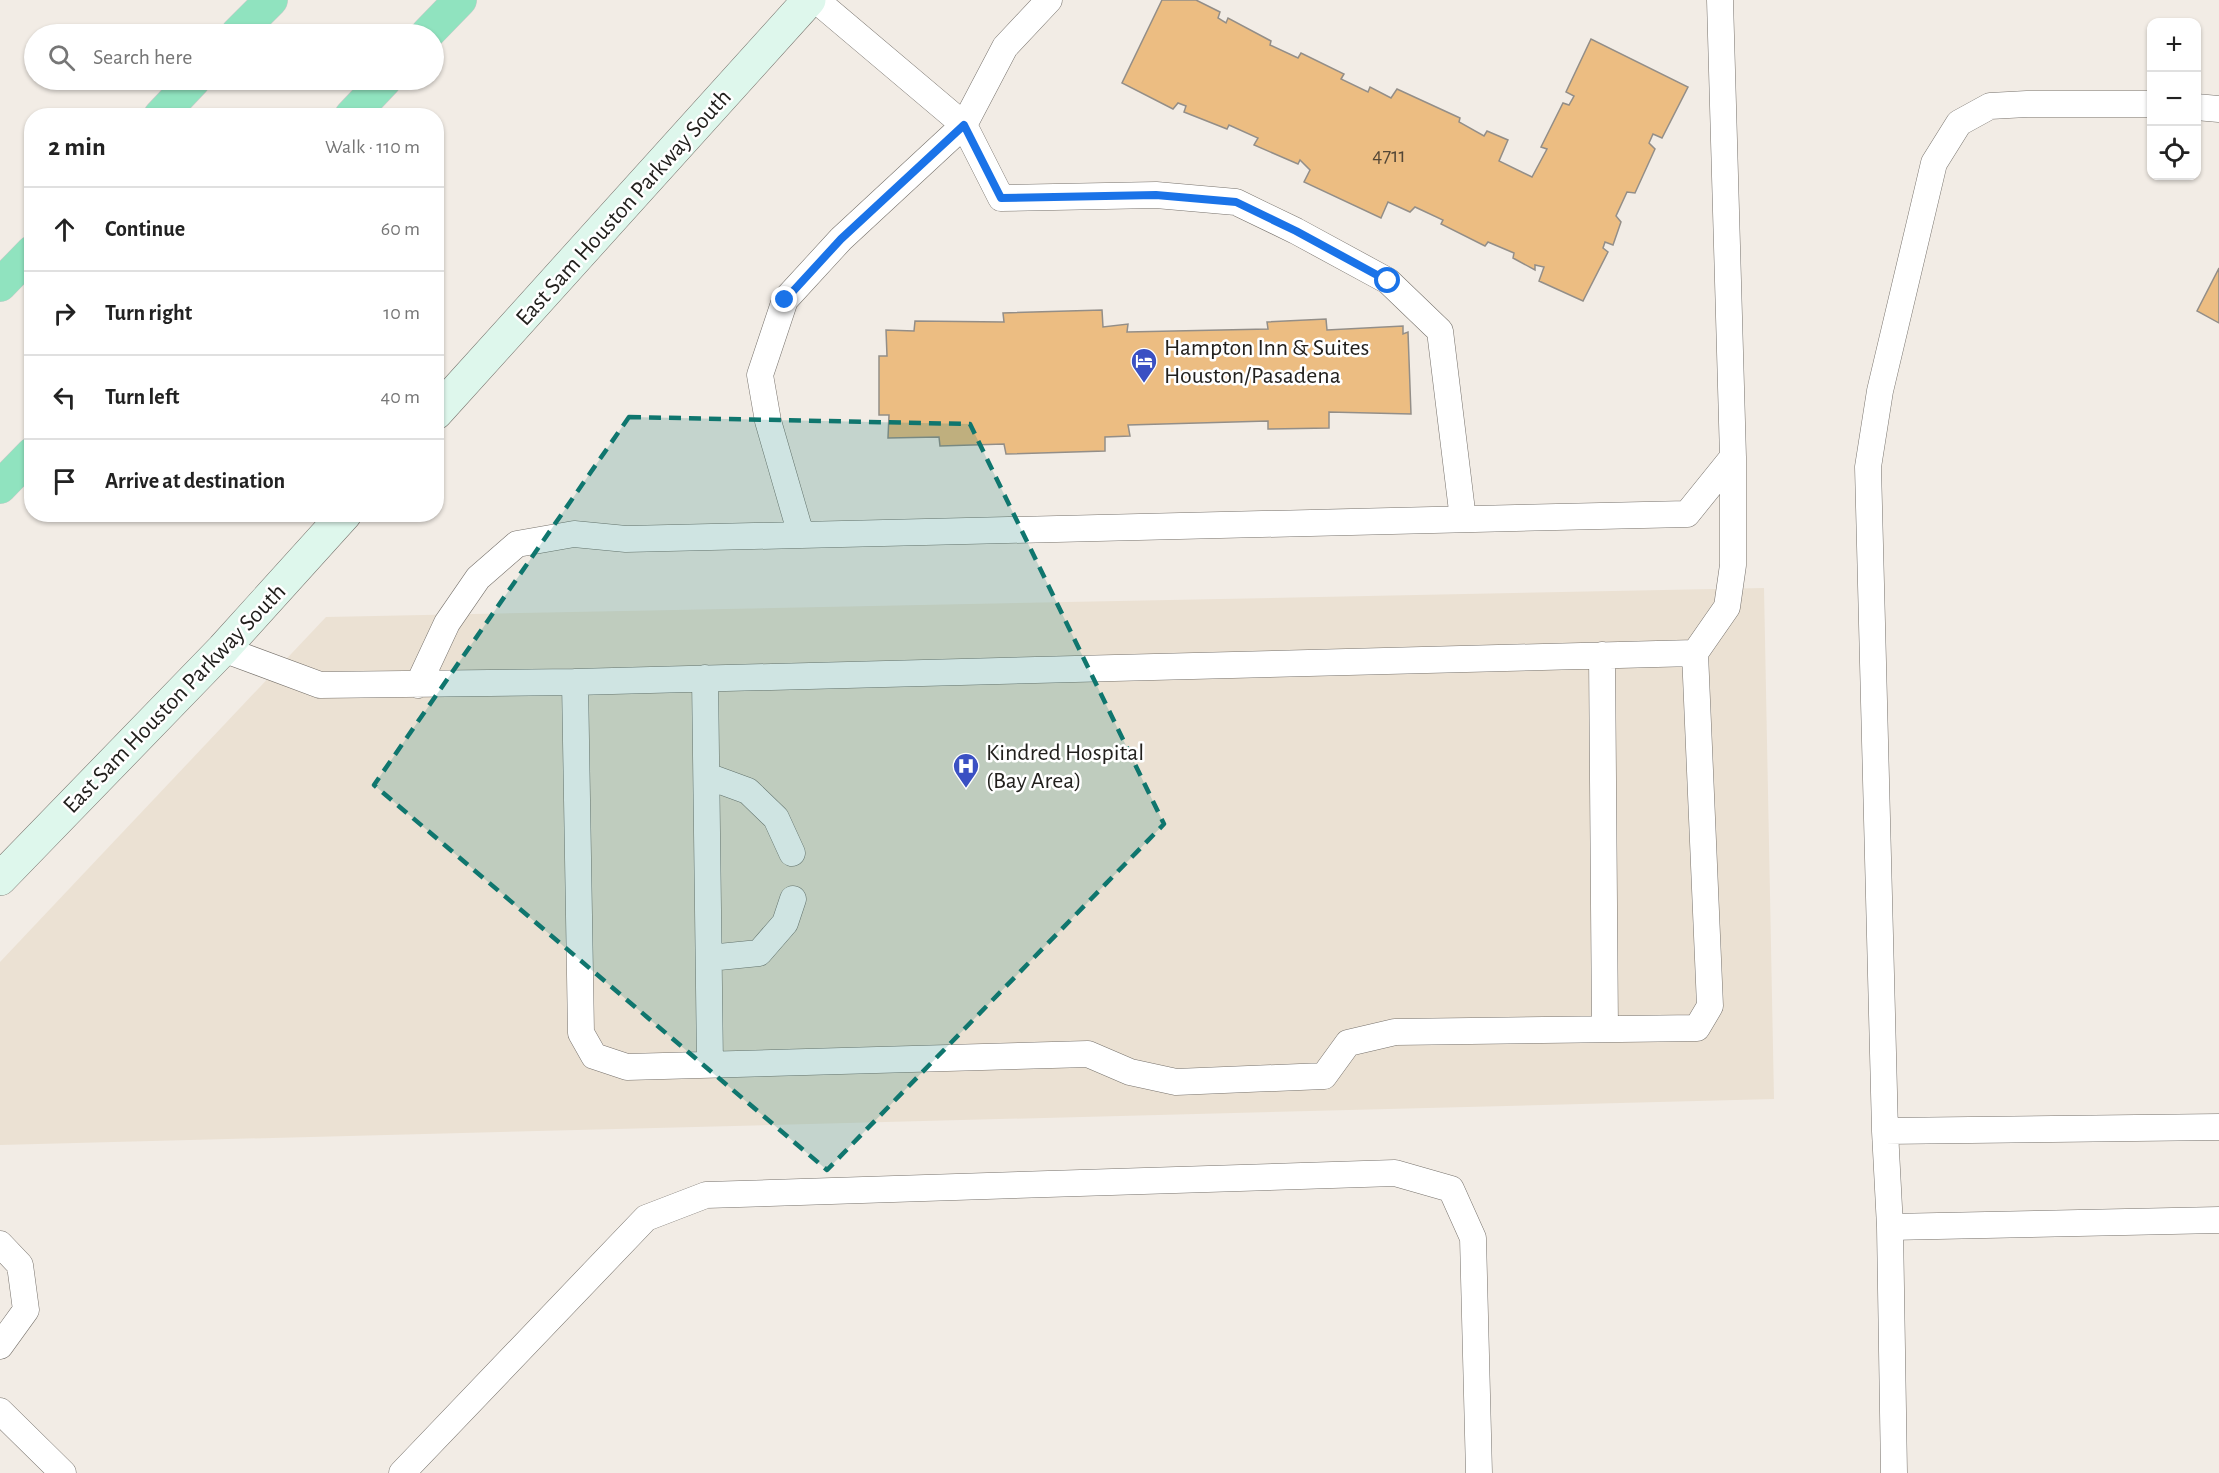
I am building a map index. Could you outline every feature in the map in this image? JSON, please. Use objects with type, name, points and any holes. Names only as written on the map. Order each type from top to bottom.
[{"type":"highway","points":[[247,24],[271,0]]},
{"type":"highway","points":[[437,24],[460,0]]},
{"type":"highway","points":[[168,108],[185,90]]},
{"type":"highway","points":[[359,108],[376,90]]},
{"type":"highway","points":[[0,285],[24,260]]},
{"type":"highway","points":[[0,487],[24,462]]},
{"type":"main road","name":"East Sam Houston Parkway South","points":[[444,404],[809,0]]},
{"type":"main road","name":"East Sam Houston Parkway South","points":[[0,879],[223,650],[338,522]]},
{"type":"lane","points":[[816,0],[964,125],[1001,198],[1156,195],[1236,202],[1296,231],[1388,281],[1440,331],[1463,519]]},
{"type":"lane","points":[[801,535],[768,421],[760,375],[785,300],[841,239],[964,125],[1005,47],[1049,0]]},
{"type":"lane","points":[[574,682],[581,1033],[594,1056],[627,1067],[1088,1054],[1130,1072],[1176,1082],[1324,1076],[1348,1043],[1395,1032],[1697,1028],[1710,1006],[1695,653],[1726,607],[1733,565],[1733,457],[1720,0]]},
{"type":"lane","points":[[1894,1473],[1890,1227],[1885,1131],[1869,467],[1880,391],[1934,163],[1959,123],[1990,106],[2147,104]]},
{"type":"lane","points":[[2201,107],[2219,109]]},
{"type":"lane","points":[[418,685],[447,623],[478,578],[517,544],[574,534],[626,539],[1687,514],[1733,457]]},
{"type":"lane","points":[[223,650],[320,685],[574,682],[1695,653]]},
{"type":"lane","points":[[1602,655],[1605,1029]]},
{"type":"lane","points":[[705,678],[710,1064]]},
{"type":"lane","points":[[707,776],[748,791],[776,818],[792,853]]},
{"type":"lane","points":[[709,958],[759,954],[785,923],[793,899]]},
{"type":"lane","points":[[1885,1131],[2219,1127]]},
{"type":"lane","points":[[402,1473],[646,1218],[706,1196],[1395,1173],[1451,1189],[1473,1238],[1479,1473]]},
{"type":"lane","points":[[1890,1227],[2219,1220]]},
{"type":"lane","points":[[0,1244],[20,1265],[26,1310],[0,1346]]},
{"type":"lane","points":[[0,1411],[63,1473]]},
{"type":"highlighted area","points":[[629,417],[970,424],[1164,824],[827,1170],[374,785]]},
{"type":"shaded area","name":"Kindred Hospital (Bay Area)","points":[[1764,588],[1774,1099],[0,1145],[0,962],[326,617]]},
{"type":"building","points":[[1162,0],[1196,0],[1220,12],[1218,18],[1226,23],[1228,18],[1271,41],[1270,45],[1298,58],[1301,53],[1344,74],[1341,79],[1368,92],[1370,87],[1391,98],[1397,89],[1460,118],[1459,122],[1484,136],[1487,131],[1508,140],[1499,161],[1532,177],[1547,149],[1541,147],[1563,103],[1569,105],[1574,96],[1566,92],[1591,39],[1688,87],[1662,138],[1653,134],[1649,143],[1655,149],[1635,193],[1627,192],[1616,216],[1621,222],[1613,245],[1605,242],[1603,248],[1608,252],[1583,301],[1539,281],[1544,267],[1535,265],[1535,270],[1513,258],[1514,253],[1488,242],[1485,246],[1441,224],[1443,220],[1415,207],[1410,212],[1388,202],[1381,218],[1304,182],[1310,170],[1300,160],[1298,164],[1254,145],[1258,138],[1229,125],[1227,129],[1184,112],[1186,106],[1178,103],[1173,109],[1122,83]]},
{"type":"building","points":[[2219,268],[2219,323],[2197,311]]},
{"type":"building","name":"Hampton Inn & Suites Houston/Pasadena","points":[[1102,310],[1103,327],[1128,324],[1127,332],[1268,329],[1267,322],[1326,319],[1327,330],[1403,326],[1403,334],[1408,332],[1411,414],[1329,412],[1329,428],[1268,429],[1268,421],[1128,425],[1130,436],[1105,437],[1105,451],[1006,454],[1004,444],[940,446],[939,437],[888,438],[889,415],[879,415],[879,356],[887,356],[886,330],[914,331],[915,321],[1004,322],[1003,313]]},
{"type":"place","name":"Hampton Inn & Suites Houston/Pasadena","points":[[1144,384]]},
{"type":"place","name":"Kindred Hospital (Bay Area)","points":[[966,789]]},
{"type":"route","points":[[785,300],[841,239],[964,125],[1001,198],[1156,195],[1236,202],[1296,231],[1388,281]]}]
